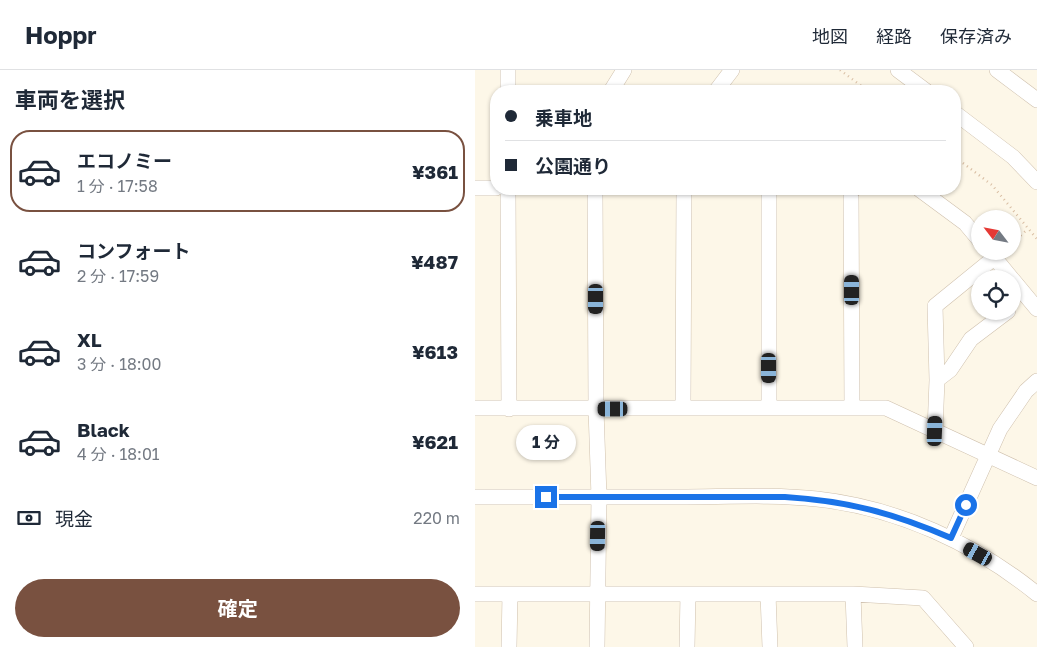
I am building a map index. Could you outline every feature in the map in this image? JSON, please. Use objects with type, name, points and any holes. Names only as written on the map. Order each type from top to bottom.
[{"type":"street","points":[[508,70],[508,85]]},
{"type":"street","points":[[615,85],[624,70]]},
{"type":"street","points":[[721,85],[732,70]]},
{"type":"street","points":[[898,70],[918,85]]},
{"type":"street","points":[[997,70],[1037,100]]},
{"type":"street","points":[[961,117],[1013,156],[1037,182]]},
{"type":"street","points":[[475,188],[490,188]]},
{"type":"street","points":[[508,195],[509,408]]},
{"type":"street","points":[[595,195],[596,409],[599,497],[596,595],[597,647]]},
{"type":"street","points":[[683,195],[683,408]]},
{"type":"street","points":[[769,195],[769,407]]},
{"type":"street","points":[[851,195],[852,408]]},
{"type":"street","points":[[927,195],[965,223],[971,230]]},
{"type":"street","points":[[935,431],[937,380],[935,306],[986,260]]},
{"type":"street","points":[[995,260],[1004,270]]},
{"type":"street","points":[[1021,290],[1037,309]]},
{"type":"street","points":[[1021,302],[1027,297]]},
{"type":"street","points":[[937,380],[950,370],[971,339],[996,320]]},
{"type":"street","points":[[951,538],[1000,429],[1015,405],[1037,381]]},
{"type":"street","points":[[475,408],[886,408],[1037,478]]},
{"type":"street","points":[[475,497],[785,497],[845,503],[918,523],[951,538],[993,562],[1037,594]]},
{"type":"street","points":[[475,594],[853,594],[923,598],[966,647]]},
{"type":"street","points":[[509,594],[509,647]]},
{"type":"street","points":[[687,647],[688,594]]},
{"type":"street","points":[[768,594],[770,647]]},
{"type":"street","points":[[853,594],[855,647]]},
{"type":"path","points":[[840,70],[860,85]]},
{"type":"path","points":[[961,162],[992,185],[1037,239]]},
{"type":"path","points":[[1021,235],[1028,229]]},
{"type":"route","points":[[546,497],[785,497],[815,499],[845,503],[887,513],[918,523],[951,538],[966,505]]}]
